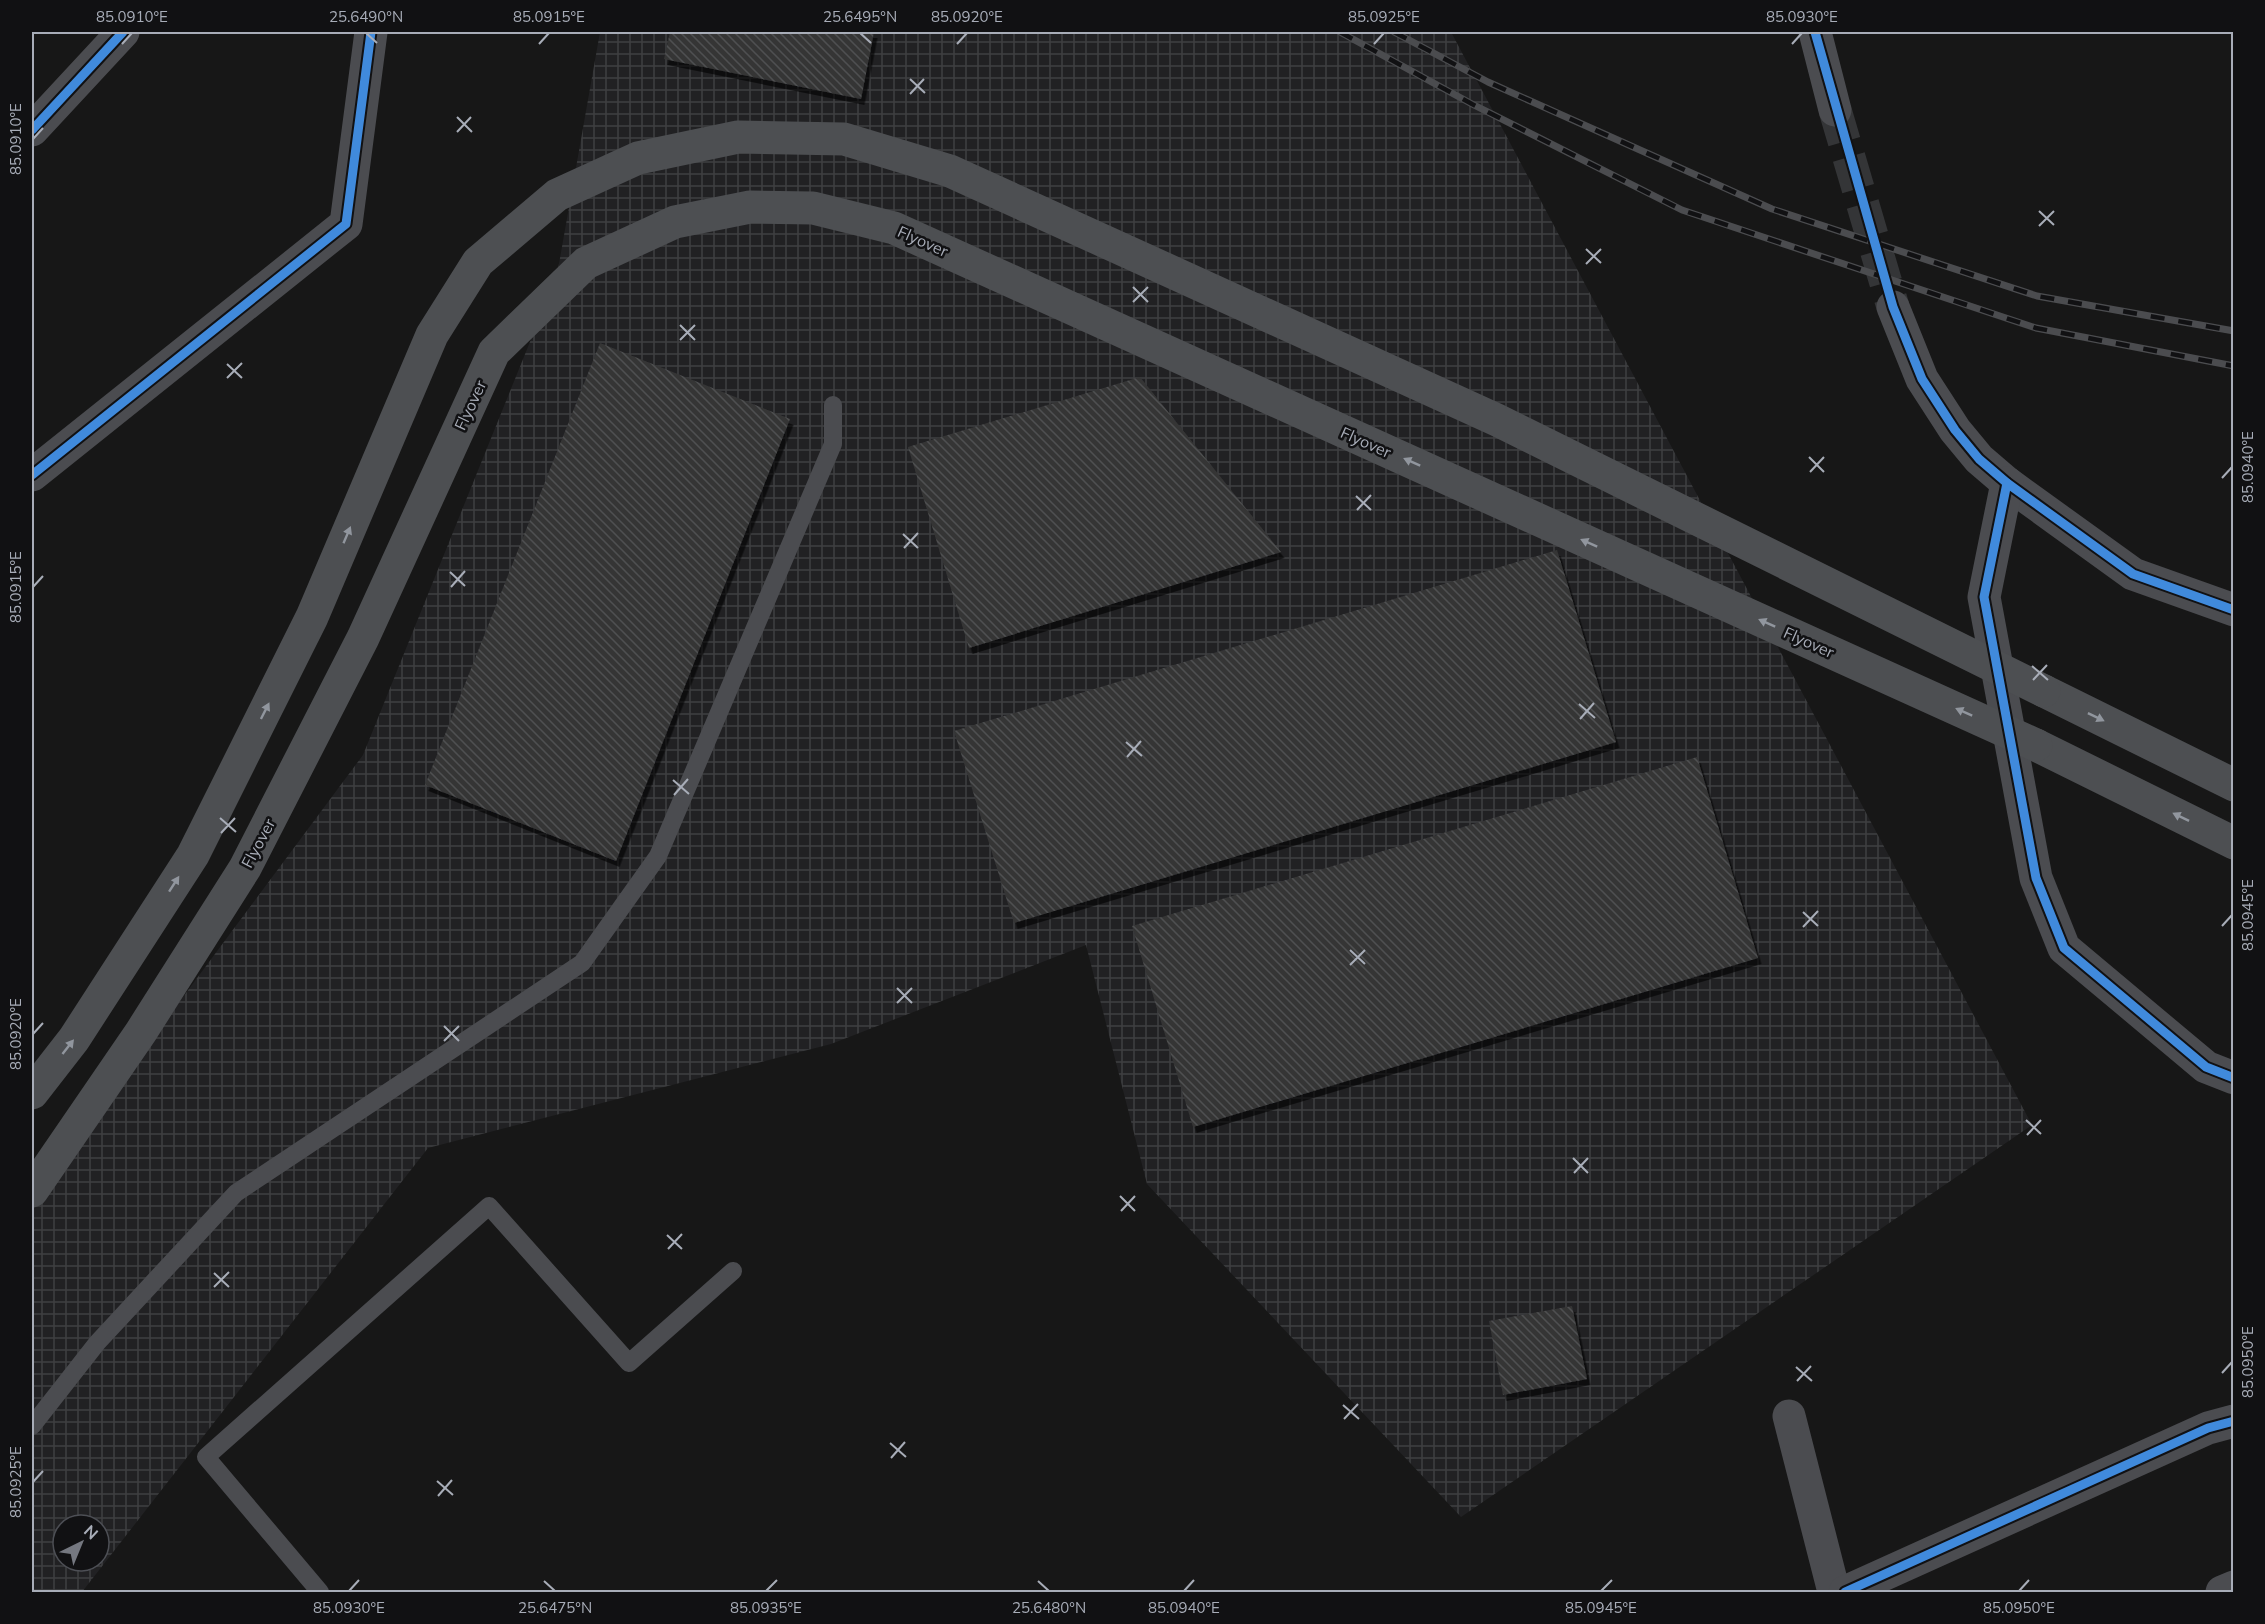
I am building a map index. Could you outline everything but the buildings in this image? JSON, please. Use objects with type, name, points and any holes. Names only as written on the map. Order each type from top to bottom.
[{"type":"main road","points":[[32,1093],[74,1039],[193,855],[312,618],[432,336],[478,262],[557,195],[638,158],[738,137],[844,139],[950,171],[1497,420],[2234,785]]},
{"type":"main road","name":"Flyover","points":[[32,1191],[141,1032],[245,868],[363,638],[494,352],[586,263],[675,222],[750,207],[813,208],[894,228],[2036,745],[2234,843]]},
{"type":"street","points":[[32,130],[123,32]]},
{"type":"street","points":[[32,475],[346,224],[371,32]]},
{"type":"street","points":[[1815,32],[1835,110]]},
{"type":"street","points":[[1893,307],[1922,378],[1955,430],[1979,459],[2007,483],[2133,574],[2234,610]]},
{"type":"street","points":[[2007,483],[1984,597],[2036,878],[2064,948],[2206,1067],[2234,1078]]},
{"type":"street","points":[[1789,1416],[1834,1593]]},
{"type":"street","points":[[1845,1593],[2208,1428],[2234,1421]]},
{"type":"street","points":[[2222,1593],[2234,1587]]},
{"type":"lane","points":[[32,1426],[97,1343],[236,1193],[582,963],[658,856],[832,444],[833,405]]},
{"type":"lane","points":[[320,1593],[206,1457],[489,1206],[629,1363],[733,1271]]},
{"type":"shaded area","points":[[600,32],[1451,32],[2032,1125],[1461,1517],[1147,1184],[1086,945],[831,1044],[428,1148],[111,1555],[111,1513],[51,1513],[51,1573],[97,1573],[82,1592],[32,1592],[32,1200],[363,755],[557,275]]},
{"type":"tunnel","points":[[1835,110],[1893,307]]},
{"type":"railway","points":[[1340,32],[1472,104],[1682,210],[2036,328],[2234,366]]},
{"type":"railway","points":[[1394,32],[1488,82],[1772,209],[2037,296],[2234,331]]},
{"type":"cycle path","points":[[32,130],[123,32]]},
{"type":"cycle path","points":[[32,475],[346,224],[371,32]]},
{"type":"cycle path","points":[[1815,32],[1893,307],[1922,379],[1955,430],[1979,459],[2007,483],[2133,574],[2234,610]]},
{"type":"cycle path","points":[[2007,483],[1984,597],[2036,878],[2064,948],[2206,1067],[2234,1078]]},
{"type":"cycle path","points":[[1845,1592],[2208,1428],[2234,1421]]}]
